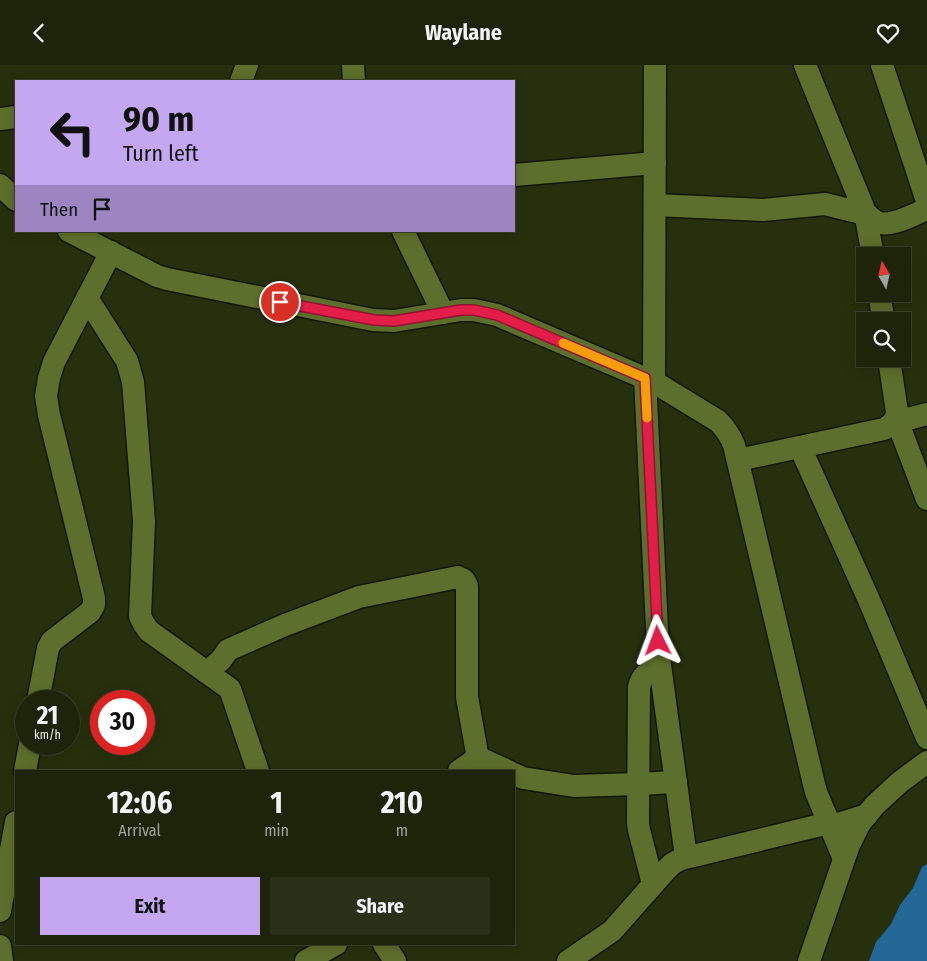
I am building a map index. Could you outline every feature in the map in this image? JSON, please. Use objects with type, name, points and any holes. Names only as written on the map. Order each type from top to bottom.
[{"type":"street","points":[[240,80],[247,65]]},
{"type":"street","points":[[354,65],[354,80]]},
{"type":"street","points":[[656,65],[655,205],[650,380],[658,650],[686,857]]},
{"type":"street","points":[[805,65],[865,212],[871,247]]},
{"type":"street","points":[[882,65],[927,201]]},
{"type":"street","points":[[0,119],[15,117]]},
{"type":"street","points":[[515,175],[655,163]]},
{"type":"street","points":[[0,185],[15,198]]},
{"type":"street","points":[[655,205],[763,210],[825,204],[865,212],[875,222],[882,224],[890,224],[927,209]]},
{"type":"street","points":[[71,232],[157,276],[167,279],[374,320],[394,321],[461,310],[474,310],[497,315],[650,380],[718,421],[731,436],[738,460],[813,781],[844,859]]},
{"type":"street","points":[[402,232],[443,313]]},
{"type":"street","points":[[40,690],[48,649],[52,641],[90,612],[94,605],[94,598],[49,415],[46,395],[54,362],[110,252]]},
{"type":"street","points":[[87,298],[127,361],[133,381],[144,521],[140,616],[149,631],[207,672],[232,693],[258,770]]},
{"type":"street","points":[[890,367],[897,412],[896,419],[927,499]]},
{"type":"street","points":[[896,419],[908,419],[927,414]]},
{"type":"street","points":[[738,460],[884,429],[896,419]]},
{"type":"street","points":[[800,447],[869,600],[927,738]]},
{"type":"street","points":[[207,672],[221,660],[228,650],[285,625],[359,597],[458,577],[464,580],[467,585],[467,697],[477,757]]},
{"type":"street","points":[[653,885],[639,830],[639,687],[643,675],[660,665]]},
{"type":"street","points":[[26,770],[28,755]]},
{"type":"street","points":[[460,770],[477,757]]},
{"type":"street","points":[[477,757],[506,770]]},
{"type":"street","points":[[809,961],[844,859],[860,823],[875,805],[900,782],[927,762]]},
{"type":"street","points":[[515,774],[523,778],[574,786],[676,782]]},
{"type":"street","points":[[568,961],[612,931],[672,864],[686,857],[830,823],[838,824],[867,815]]},
{"type":"street","points":[[0,911],[15,828]]},
{"type":"street","points":[[306,961],[334,945]]},
{"type":"street","points":[[385,945],[395,961]]},
{"type":"street","points":[[0,947],[2,961]]},
{"type":"water","points":[[927,864],[927,961],[869,961],[876,942],[891,924],[900,905],[913,888],[922,867]]},
{"type":"slow traffic","points":[[563,343],[645,378],[647,418]]},
{"type":"route","points":[[280,302],[384,321],[461,310],[485,311],[645,378],[658,641]]}]
